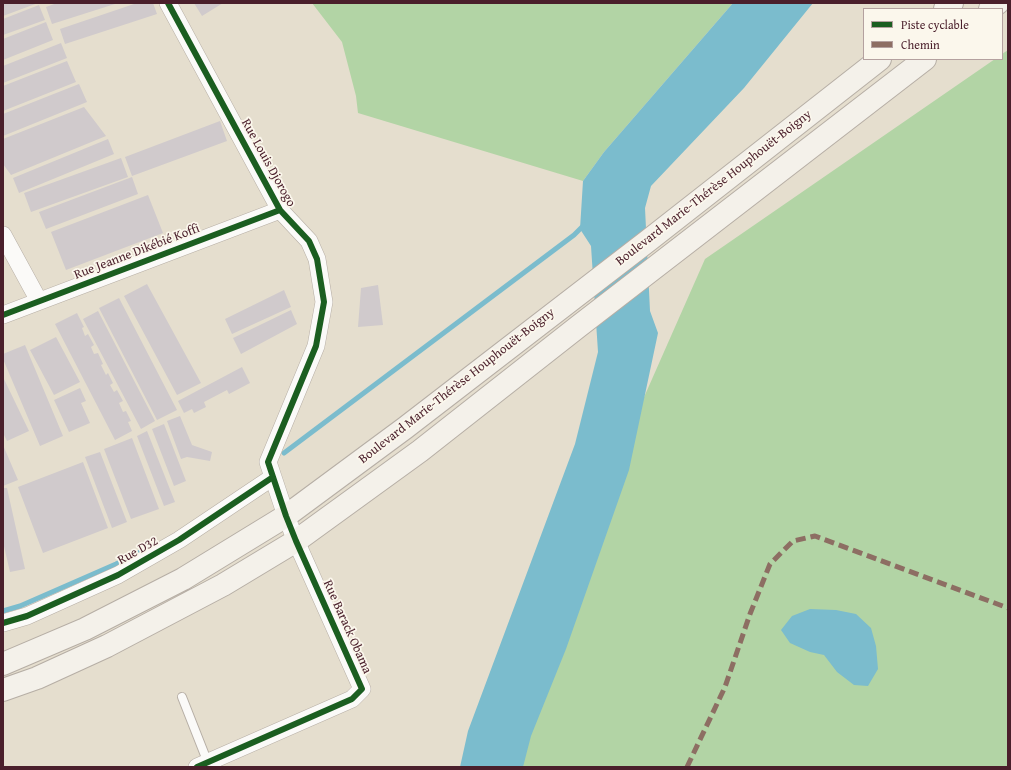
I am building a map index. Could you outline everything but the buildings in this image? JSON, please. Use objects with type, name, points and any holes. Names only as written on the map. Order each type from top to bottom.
[{"type":"main road","name":"Boulevard Marie-Thérèse Houphouët-Boigny","points":[[3,664],[85,629],[183,579],[286,516],[411,423],[583,289],[649,240],[879,60]]},
{"type":"main road","name":"Boulevard Marie-Thérèse Houphouët-Boigny","points":[[3,690],[37,678],[107,646],[223,585],[296,541],[420,451],[579,326],[924,60]]},
{"type":"street","name":"Rue Louis Djorogo","points":[[168,3],[280,210],[309,241],[317,259],[324,302],[316,346],[268,462],[286,516]]},
{"type":"street","name":"Rue Jeanne Dikébié Koffi","points":[[3,315],[280,210]]},
{"type":"street","points":[[3,235],[39,301]]},
{"type":"street","name":"Rue D32","points":[[3,623],[27,616],[118,575],[179,540],[273,477]]},
{"type":"street","name":"Rue Barack Obama","points":[[202,765],[352,699],[362,689],[286,516]]},
{"type":"lane","points":[[182,696],[202,765]]},
{"type":"green space","points":[[312,3],[733,3],[604,152],[583,181],[358,113],[356,96],[342,42]]},
{"type":"green space","points":[[1008,50],[1008,767],[473,767],[562,583],[705,259],[994,60],[1003,60],[1003,53]]},
{"type":"water","points":[[733,3],[813,3],[744,88],[651,186],[645,208],[650,311],[658,333],[629,470],[566,649],[531,736],[523,767],[460,767],[468,731],[575,444],[598,352],[591,246],[580,229],[583,181],[604,152]]},
{"type":"water","points":[[810,609],[836,610],[856,614],[871,628],[876,646],[878,669],[868,686],[854,685],[837,672],[824,655],[810,652],[790,643],[781,630],[792,616]]},
{"type":"waterway","points":[[284,453],[574,235],[584,225]]},
{"type":"waterway","points":[[3,611],[20,606],[116,564],[154,545]]},
{"type":"marked path","points":[[687,767],[725,687],[750,614],[770,564],[793,541],[815,536],[1008,608]]},
{"type":"cycle path","points":[[168,3],[280,210],[309,241],[317,259],[324,302],[316,346],[268,462],[296,541],[362,689],[352,699],[197,767]]},
{"type":"cycle path","points":[[3,315],[280,210]]},
{"type":"cycle path","points":[[3,623],[27,616],[118,575],[179,540],[273,477]]}]
